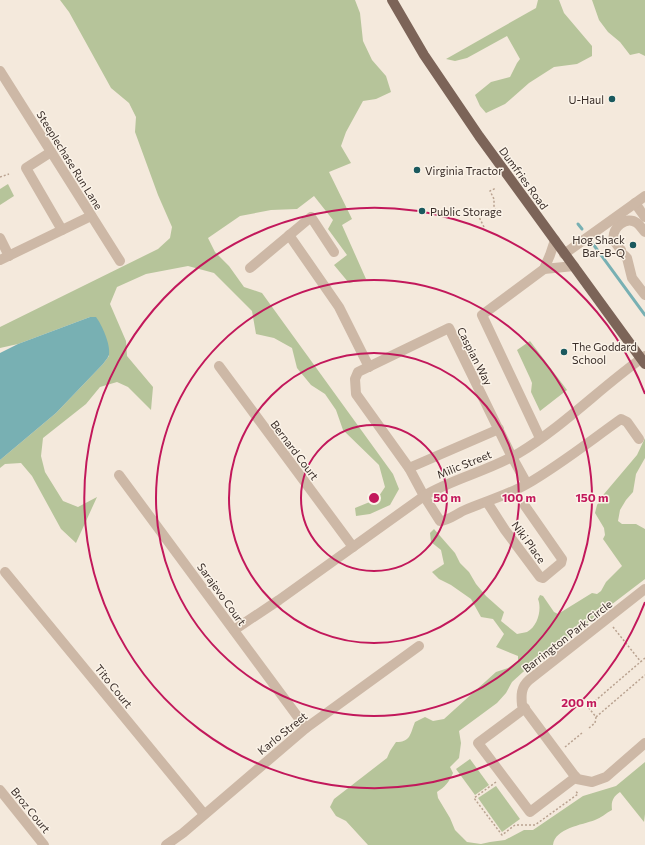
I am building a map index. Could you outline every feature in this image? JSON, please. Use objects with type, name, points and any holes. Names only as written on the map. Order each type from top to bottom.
[{"type":"main road","name":"Dumfries Road","points":[[392,0],[424,55],[479,136],[564,254],[644,359]]},
{"type":"street","name":"Steeplechase Run Lane","points":[[0,71],[120,261]]},
{"type":"street","points":[[51,152],[26,168],[62,230]]},
{"type":"street","points":[[564,254],[645,196]]},
{"type":"street","points":[[634,203],[645,217]]},
{"type":"street","points":[[0,238],[5,258],[91,216]]},
{"type":"street","points":[[250,268],[311,217],[334,252]]},
{"type":"street","points":[[645,232],[635,221],[628,220],[620,224],[615,230],[614,235],[614,241],[627,258],[632,278],[645,295]]},
{"type":"street","points":[[289,235],[339,307],[369,367]]},
{"type":"street","points":[[540,438],[482,315],[544,269],[554,240]]},
{"type":"street","points":[[544,269],[574,266]]},
{"type":"street","name":"Caspian Way","points":[[424,496],[409,468],[356,394],[355,379],[358,372],[449,328],[512,457]]},
{"type":"street","name":"Milic Street","points":[[234,630],[424,496],[445,484],[481,471],[512,457],[540,438],[644,359]]},
{"type":"street","name":"Bernard Court","points":[[219,366],[353,547]]},
{"type":"street","points":[[424,496],[440,521],[443,521],[457,513],[528,484],[621,419],[627,422],[639,439]]},
{"type":"street","points":[[409,468],[499,430]]},
{"type":"street","points":[[512,457],[528,484]]},
{"type":"street","name":"Sarajevo Court","points":[[119,475],[306,728]]},
{"type":"street","name":"Niki Place","points":[[487,502],[522,553],[540,577],[543,578],[561,563],[562,559],[526,506]]},
{"type":"street","name":"Tito Court","points":[[5,572],[204,814]]},
{"type":"street","name":"Barrington Park Circle","points":[[576,777],[522,705],[521,698],[524,684],[645,590]]},
{"type":"street","name":"Karlo Street","points":[[166,845],[306,728],[419,646]]},
{"type":"street","points":[[525,708],[478,743],[530,812],[576,777],[584,781],[592,782],[606,777],[645,744]]},
{"type":"street","name":"Broz Court","points":[[0,790],[44,845]]},
{"type":"path","points":[[0,177],[9,174]]},
{"type":"path","points":[[484,227],[478,215],[490,209],[492,213],[496,211],[494,199],[490,191],[496,188]]},
{"type":"path","points":[[607,619],[641,662]]},
{"type":"path","points":[[596,717],[588,707],[645,658]]},
{"type":"path","points":[[589,728],[595,723],[596,717],[645,676]]},
{"type":"path","points":[[558,753],[582,733]]},
{"type":"green space","points":[[60,0],[355,0],[360,13],[363,41],[372,60],[386,76],[391,92],[376,99],[363,101],[346,132],[341,146],[351,163],[329,172],[352,219],[342,225],[366,279],[349,283],[334,265],[347,255],[328,229],[333,220],[314,196],[297,209],[271,210],[240,216],[208,238],[215,252],[229,266],[244,287],[262,293],[393,474],[399,489],[390,505],[370,514],[356,516],[355,508],[377,499],[385,487],[379,465],[343,430],[336,410],[325,394],[311,385],[297,368],[292,348],[274,338],[256,334],[252,311],[214,273],[188,266],[146,274],[117,287],[110,304],[126,341],[127,356],[153,387],[151,410],[128,387],[117,382],[100,387],[86,404],[43,438],[41,456],[45,472],[63,501],[78,507],[97,497],[76,543],[61,529],[32,476],[21,463],[5,464],[0,468],[0,460],[56,413],[109,356],[108,348],[90,317],[18,344],[0,348],[0,327],[158,249],[170,238],[172,227],[158,195],[135,132],[136,117],[129,103],[111,88],[69,12]]},
{"type":"green space","points":[[538,0],[559,0],[564,13],[592,46],[592,56],[577,64],[554,67],[529,83],[505,104],[486,113],[480,106],[475,95],[491,82],[510,77],[520,59],[507,36],[467,58],[455,61],[446,59],[536,8]]},
{"type":"green space","points":[[592,0],[645,0],[645,56],[639,53],[630,55],[620,42],[608,32],[599,20]]},
{"type":"green space","points":[[8,184],[14,196],[0,205],[0,189]]},
{"type":"green space","points":[[530,341],[567,390],[540,411],[531,392],[532,383],[517,350]]},
{"type":"green space","points":[[645,438],[645,458],[636,474],[633,492],[620,510],[618,521],[622,524],[636,524],[645,529],[645,579],[523,672],[512,682],[506,693],[497,703],[459,731],[461,743],[459,758],[450,767],[453,773],[448,782],[437,792],[438,798],[450,818],[455,830],[467,842],[481,844],[505,840],[524,830],[533,830],[583,796],[616,786],[645,762],[644,822],[620,792],[613,800],[612,810],[597,819],[564,831],[555,839],[553,845],[368,845],[346,821],[336,816],[330,807],[334,799],[387,758],[396,742],[405,741],[411,734],[415,722],[425,717],[433,721],[444,719],[496,672],[508,668],[518,661],[518,656],[496,647],[504,634],[493,619],[481,617],[471,599],[451,585],[439,579],[432,572],[444,564],[441,550],[431,542],[430,533],[434,529],[455,553],[460,563],[469,572],[476,584],[486,596],[504,612],[501,621],[517,634],[527,632],[534,626],[538,617],[540,608],[538,599],[540,595],[543,596],[554,612],[558,614],[592,593],[597,594],[601,591],[606,582],[622,566],[603,539],[605,535],[604,528],[595,513],[597,505],[604,494],[637,455]]},
{"type":"green space","points":[[470,759],[489,785],[475,795],[456,769]]},
{"type":"green space","points":[[496,786],[520,819],[502,832],[478,798]]},
{"type":"water","points":[[90,317],[96,317],[101,325],[109,346],[108,357],[56,413],[0,460],[0,353],[18,344]]},
{"type":"waterway","points":[[578,224],[582,229]]},
{"type":"waterway","points":[[593,244],[645,315]]},
{"type":"place","name":"U-Haul","points":[[612,99]]},
{"type":"place","name":"Virginia Tractor","points":[[417,170]]},
{"type":"place","name":"Public Storage","points":[[422,211]]},
{"type":"place","name":"Hog Shack Bar-B-Q","points":[[633,245]]},
{"type":"place","name":"The Goddard School","points":[[564,352]]}]
